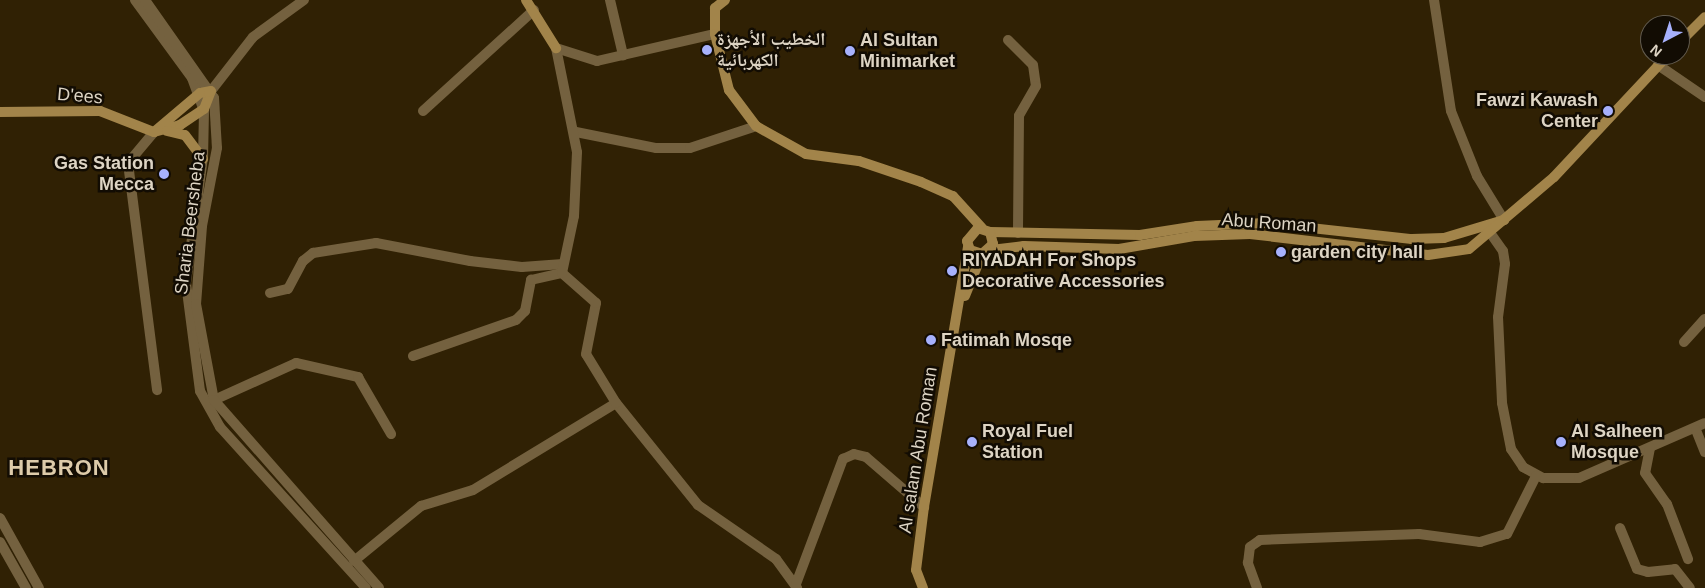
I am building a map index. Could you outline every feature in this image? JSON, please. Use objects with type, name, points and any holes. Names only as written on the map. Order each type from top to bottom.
[{"type":"main road","points":[[526,0],[556,48]]},
{"type":"main road","points":[[725,0],[715,4],[715,34],[729,90],[756,126],[799,152],[859,161],[953,196],[986,230],[986,252],[957,316]]},
{"type":"main road","points":[[1690,32],[1705,16]]},
{"type":"main road","name":"Abu Roman","points":[[986,252],[1024,246],[1119,249],[1194,236],[1250,234],[1428,255],[1469,249],[1491,234],[1504,220],[1554,177],[1658,65]]},
{"type":"main road","points":[[154,132],[200,93],[211,91]]},
{"type":"main road","points":[[204,109],[211,91]]},
{"type":"main road","name":"D'ees","points":[[0,112],[100,110],[154,132],[166,131],[204,109]]},
{"type":"main road","points":[[166,131],[185,135],[203,159]]},
{"type":"main road","points":[[953,196],[970,233],[957,316]]},
{"type":"main road","name":"Abu Roman","points":[[986,230],[1018,233],[1140,235],[1206,225],[1266,222],[1412,239],[1444,238],[1504,220]]},
{"type":"main road","points":[[970,233],[986,230]]},
{"type":"main road","points":[[968,246],[986,252]]},
{"type":"main road","name":"Al salam Abu Roman","points":[[923,588],[916,570],[924,507],[957,316]]},
{"type":"street","name":"Sharia Beersheba","points":[[135,0],[200,93],[204,109],[203,159],[186,283],[200,391],[220,428],[366,588]]},
{"type":"street","name":"Sharia Beersheba","points":[[145,0],[211,91],[217,148],[202,226],[196,304],[214,400]]},
{"type":"street","points":[[211,91],[253,37],[304,0]]},
{"type":"street","points":[[610,0],[623,55]]},
{"type":"street","points":[[1434,0],[1451,111],[1477,176],[1504,220]]},
{"type":"street","points":[[422,111],[534,10]]},
{"type":"street","points":[[562,269],[574,216],[576,132],[559,80],[556,48],[597,61],[715,34]]},
{"type":"street","points":[[1008,40],[1033,65],[1036,86],[1019,116],[1018,233]]},
{"type":"street","points":[[1658,65],[1705,97]]},
{"type":"street","points":[[576,132],[656,148],[690,148],[756,126]]},
{"type":"street","points":[[154,132],[128,163],[157,390]]},
{"type":"street","points":[[1491,234],[1503,250],[1504,264],[1498,317],[1509,441],[1518,462],[1536,476],[1579,478],[1696,430],[1705,423]]},
{"type":"street","points":[[270,293],[288,288],[303,261],[314,253],[376,243],[470,261],[562,269],[596,303],[586,354],[616,403],[698,505],[776,559],[796,586]]},
{"type":"street","points":[[413,356],[516,320],[525,311],[531,280],[562,269]]},
{"type":"street","points":[[1684,342],[1705,319]]},
{"type":"street","points":[[379,588],[214,400],[296,364],[358,377],[392,434]]},
{"type":"street","points":[[354,561],[421,506],[473,490],[616,403]]},
{"type":"street","points":[[1696,430],[1705,452]]},
{"type":"street","points":[[1650,448],[1645,472],[1667,504],[1688,559]]},
{"type":"street","points":[[796,586],[843,459],[854,454],[866,457],[924,507]]},
{"type":"street","points":[[1257,588],[1248,563],[1250,547],[1260,540],[1419,534],[1480,542],[1507,534],[1536,476]]},
{"type":"street","points":[[0,518],[39,588]]},
{"type":"street","points":[[1620,528],[1637,569],[1648,572],[1676,569],[1690,588]]},
{"type":"street","points":[[0,542],[26,588]]},
{"type":"place","name":"الخطيب الأجهزة الكهربائية","points":[[707,50]]},
{"type":"place","name":"Al Sultan Minimarket","points":[[850,51]]},
{"type":"place","name":"Fawzi Kawash Center","points":[[1608,111]]},
{"type":"place","name":"Gas Station Mecca","points":[[164,174]]},
{"type":"place","name":"garden city hall","points":[[1281,252]]},
{"type":"place","name":"RIYADAH For Shops Decorative Accessories","points":[[952,271]]},
{"type":"place","name":"Fatimah Mosqe","points":[[931,340]]},
{"type":"place","name":"Royal Fuel Station","points":[[972,442]]},
{"type":"place","name":"Al Salheen Mosque","points":[[1561,442]]},
{"type":"district","name":"HEBRON","points":[[59,468]]}]
